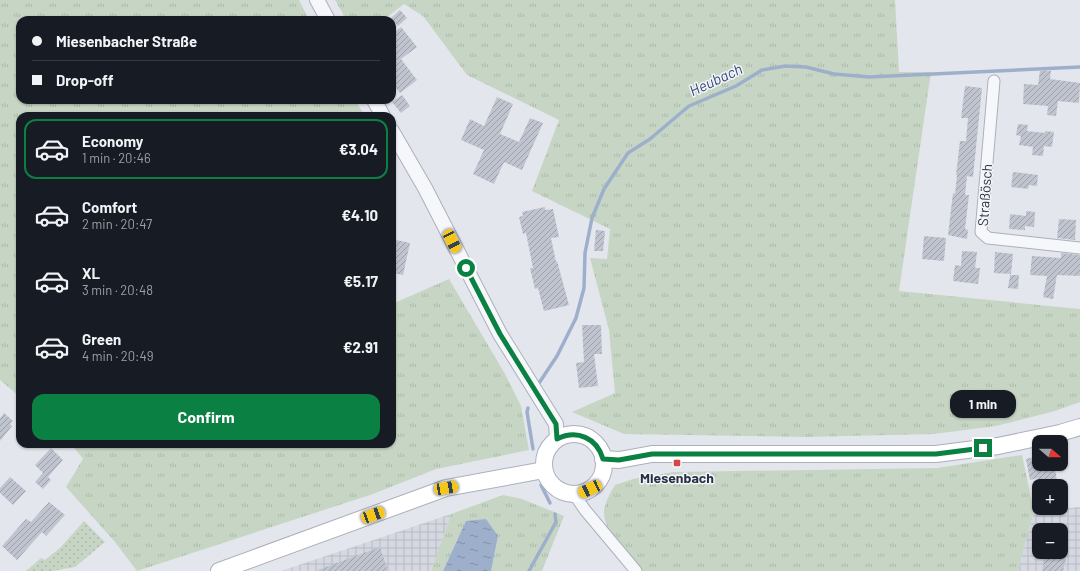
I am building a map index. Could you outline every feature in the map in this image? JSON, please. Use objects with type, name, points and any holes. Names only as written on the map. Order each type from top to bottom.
[{"type":"main road","points":[[603,459],[619,460],[652,454],[936,454],[998,446],[1080,427]]},
{"type":"main road","points":[[571,435],[587,437],[598,448],[603,459],[604,466],[600,478],[590,489],[581,494],[561,492],[550,482],[544,470],[546,453],[552,443],[557,439],[571,435]]},
{"type":"main road","points":[[219,571],[446,488],[544,470]]},
{"type":"street","name":"Straßösch","points":[[994,81],[981,232],[988,238],[1080,248]]},
{"type":"street","points":[[396,138],[425,188],[500,334],[556,424],[557,439]]},
{"type":"street","points":[[574,494],[585,510],[636,571]]},
{"type":"shaded area","points":[[1080,507],[1080,571],[1018,571],[1033,515],[1068,515],[1068,508]]},
{"type":"shaded area","points":[[451,514],[431,571],[281,571]]},
{"type":"green space","points":[[0,0],[299,0],[307,16],[16,16],[16,104],[358,104],[362,112],[16,112],[16,394],[0,380]]},
{"type":"green space","points":[[335,0],[895,0],[899,72],[931,72],[899,291],[1080,309],[1080,402],[1055,411],[996,426],[934,434],[804,437],[624,434],[572,412],[615,393],[609,330],[590,258],[607,259],[610,229],[532,191],[559,120],[467,75],[423,16],[404,4],[388,16],[343,16]]},
{"type":"green space","points":[[449,279],[505,374],[521,406],[529,450],[436,469],[373,494],[137,571],[115,542],[66,487],[83,459],[74,448],[396,448],[396,302]]},
{"type":"green space","points":[[1022,455],[1032,502],[1033,515],[1018,571],[641,571],[612,535],[605,519],[604,511],[608,497],[615,485],[633,479],[673,472],[937,468]]},
{"type":"green space","points":[[503,495],[522,499],[564,516],[542,571],[491,571],[498,536],[466,522],[443,571],[431,571],[451,514]]},
{"type":"green space","points":[[84,521],[105,542],[75,567],[52,571],[26,571],[41,558],[45,560],[61,547]]},
{"type":"water","points":[[486,519],[498,536],[491,571],[443,571],[466,521]]},
{"type":"building","points":[[400,10],[407,18],[398,26],[396,24],[396,16],[393,16]]},
{"type":"building","points":[[401,27],[417,47],[401,59],[417,80],[400,93],[396,88],[396,31]]},
{"type":"building","points":[[1040,70],[1051,71],[1050,79],[1080,83],[1079,103],[1058,101],[1056,116],[1047,115],[1048,106],[1023,104],[1024,84],[1038,85]]},
{"type":"building","points":[[965,86],[982,88],[973,177],[967,176],[965,195],[969,195],[965,229],[968,230],[967,239],[948,235],[953,193],[955,194],[960,141],[966,141],[968,118],[961,118]]},
{"type":"building","points":[[402,95],[410,106],[401,113],[394,104],[396,104],[396,99]]},
{"type":"building","points":[[497,97],[513,104],[500,134],[519,142],[530,118],[543,123],[522,170],[504,162],[494,184],[473,174],[484,150],[461,140],[470,119],[484,126]]},
{"type":"building","points":[[1018,124],[1028,125],[1027,131],[1045,133],[1045,131],[1054,132],[1052,147],[1044,146],[1043,156],[1032,155],[1033,147],[1019,145],[1021,136],[1016,135]]},
{"type":"building","points":[[1013,172],[1038,175],[1037,186],[1029,185],[1028,189],[1011,187]]},
{"type":"building","points":[[545,207],[545,210],[553,209],[559,237],[551,238],[556,262],[557,261],[569,305],[544,311],[538,288],[535,289],[530,268],[533,268],[526,233],[523,234],[519,217],[523,216],[522,212]]},
{"type":"building","points":[[1026,211],[1035,212],[1034,227],[1025,226],[1025,230],[1009,229],[1010,214],[1026,216]]},
{"type":"building","points":[[1059,219],[1076,220],[1075,240],[1057,238]]},
{"type":"building","points":[[596,230],[605,231],[603,251],[594,251]]},
{"type":"building","points":[[924,236],[946,238],[944,261],[922,259]]},
{"type":"building","points":[[396,240],[410,243],[403,275],[396,274]]},
{"type":"building","points":[[962,251],[977,252],[975,268],[980,268],[978,284],[953,281],[955,265],[961,266]]},
{"type":"building","points":[[995,252],[1013,254],[1011,274],[994,273]]},
{"type":"building","points":[[1061,253],[1080,255],[1080,276],[1057,275],[1053,299],[1043,297],[1047,276],[1030,275],[1032,256],[1061,258]]},
{"type":"building","points":[[1010,275],[1019,275],[1018,289],[1008,288]]},
{"type":"building","points":[[582,325],[601,325],[602,354],[594,354],[598,386],[579,388],[576,363],[584,362]]},
{"type":"building","points":[[4,413],[13,421],[10,424],[12,426],[0,441],[0,418]]},
{"type":"building","points":[[51,448],[63,460],[48,477],[51,480],[43,489],[35,482],[43,473],[35,465]]},
{"type":"building","points":[[1032,458],[1032,471],[1055,471],[1057,479],[1038,478],[1030,480],[1026,459]]},
{"type":"building","points":[[10,477],[26,491],[13,505],[0,493],[0,488]]},
{"type":"building","points":[[49,502],[65,515],[46,536],[42,532],[17,560],[2,546],[26,519],[31,522]]},
{"type":"building","points":[[380,547],[388,571],[318,571],[318,570]]},
{"type":"building","points":[[1045,559],[1066,559],[1063,571],[1042,571]]},
{"type":"waterway","name":"Heubach","points":[[539,383],[557,356],[576,318],[584,288],[585,253],[592,218],[604,189],[628,153],[650,139],[689,106],[736,86],[762,70],[785,66],[806,67],[834,74],[869,77],[1080,67]]},
{"type":"waterway","name":"Heubach","points":[[528,408],[527,412],[533,449]]},
{"type":"waterway","name":"Heubach","points":[[541,485],[550,503]]},
{"type":"waterway","name":"Heubach","points":[[529,571],[556,522],[555,514]]},
{"type":"place","name":"Miesenbach","points":[[677,463]]},
{"type":"route","points":[[466,268],[500,334],[556,424],[557,439],[571,435],[587,437],[592,440],[601,452],[603,459],[619,460],[652,454],[936,454],[983,448]]}]
